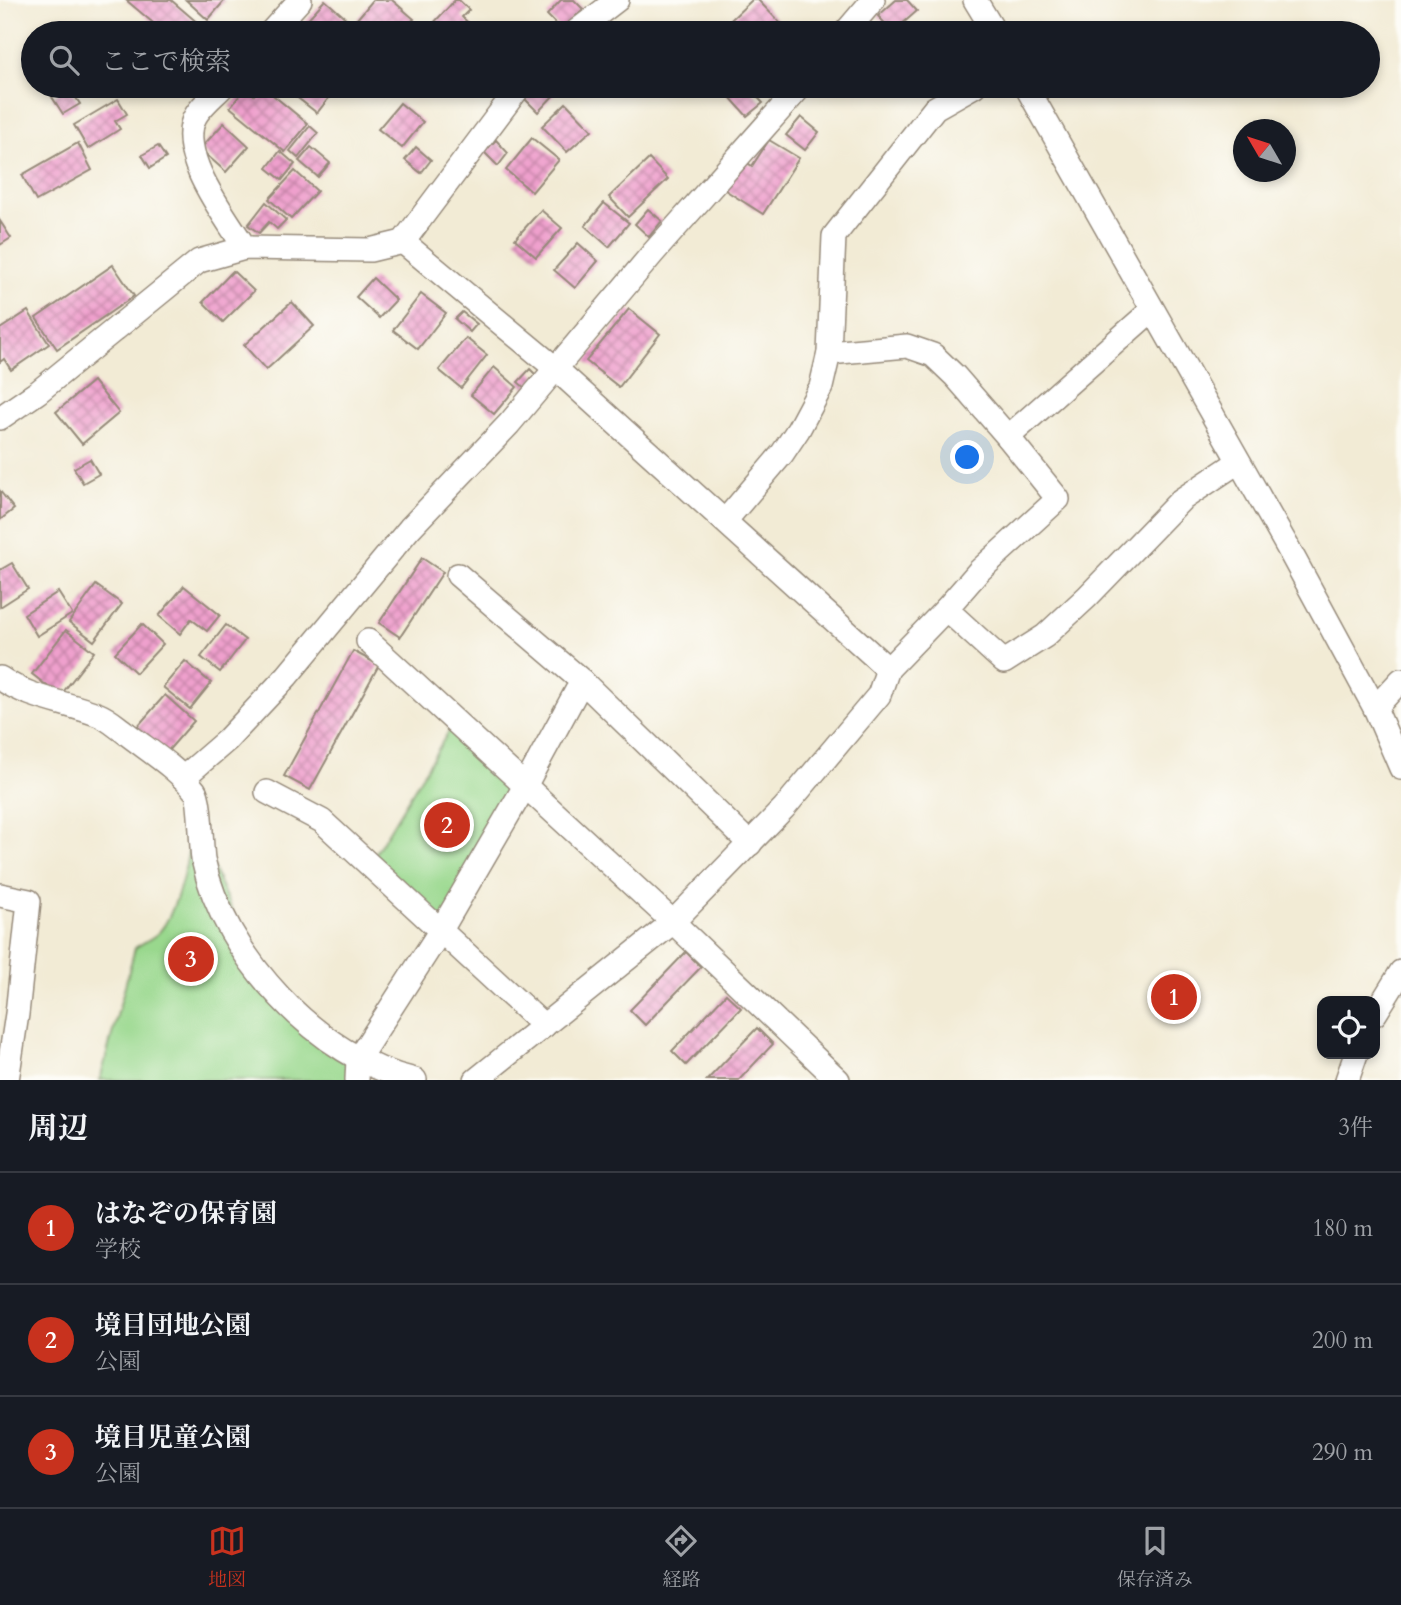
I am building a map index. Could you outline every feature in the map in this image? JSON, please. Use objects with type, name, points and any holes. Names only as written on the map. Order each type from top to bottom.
[{"type":"street","points":[[281,21],[300,0]]},
{"type":"street","points":[[590,21],[617,0]]},
{"type":"street","points":[[855,21],[873,0]]},
{"type":"street","points":[[975,0],[988,21]]},
{"type":"street","points":[[212,98],[194,118],[191,142],[196,169],[245,248]]},
{"type":"street","points":[[0,418],[38,392],[199,261],[245,248],[370,250],[403,242],[510,98]]},
{"type":"street","points":[[183,778],[227,740],[288,676],[410,528],[509,424],[791,98]]},
{"type":"street","points":[[725,521],[782,454],[821,387],[829,354],[834,236],[936,108],[953,98]]},
{"type":"street","points":[[1033,98],[1375,708],[1401,768]]},
{"type":"street","points":[[403,242],[555,368],[888,669]]},
{"type":"street","points":[[1007,437],[1152,310]]},
{"type":"street","points":[[476,1080],[673,922],[784,808],[879,695],[888,669],[979,570],[1058,499],[955,376],[933,355],[907,346],[829,354]]},
{"type":"street","points":[[946,609],[1004,662],[1045,636],[1087,597],[1181,500],[1238,462]]},
{"type":"street","points":[[458,575],[582,681],[750,844]]},
{"type":"street","points":[[368,641],[673,922],[838,1080]]},
{"type":"street","points":[[0,678],[16,690],[102,716],[183,778],[198,794],[204,859],[221,912],[258,971],[287,1005],[357,1069],[415,1080]]},
{"type":"street","points":[[1375,708],[1401,680]]},
{"type":"street","points":[[357,1069],[525,786],[582,681]]},
{"type":"street","points":[[267,792],[322,821],[544,1026]]},
{"type":"street","points":[[0,895],[29,901],[7,1080]]},
{"type":"street","points":[[1380,1006],[1401,972]]},
{"type":"street","points":[[1347,1080],[1354,1059]]},
{"type":"green space","points":[[455,721],[525,786],[441,930],[369,864]]},
{"type":"green space","points":[[202,843],[258,971],[358,1059],[357,1080],[100,1080],[135,948],[156,935],[164,926],[179,891],[189,845]]},
{"type":"building","points":[[126,0],[171,0],[196,21],[151,21]]},
{"type":"building","points":[[186,0],[225,0],[208,20]]},
{"type":"building","points":[[325,0],[349,21],[306,21]]},
{"type":"building","points":[[373,0],[392,0],[414,19],[359,21],[357,19]]},
{"type":"building","points":[[455,0],[459,0],[469,10],[462,17],[466,21],[436,21]]},
{"type":"building","points":[[561,0],[574,0],[583,9],[571,21],[553,21],[547,15]]},
{"type":"building","points":[[752,0],[758,0],[778,21],[730,21]]},
{"type":"building","points":[[896,0],[907,0],[917,11],[906,21],[883,21],[878,16]]},
{"type":"building","points":[[53,98],[76,98],[80,104],[63,114]]},
{"type":"building","points":[[238,98],[277,98],[308,124],[285,152],[230,107]]},
{"type":"building","points":[[298,98],[329,98],[317,113]]},
{"type":"building","points":[[524,98],[551,98],[538,112]]},
{"type":"building","points":[[731,98],[758,98],[763,103],[747,116]]},
{"type":"building","points":[[118,99],[127,114],[115,121],[120,129],[88,149],[74,125]]},
{"type":"building","points":[[400,103],[423,122],[402,148],[378,129]]},
{"type":"building","points":[[566,103],[592,130],[567,152],[542,126]]},
{"type":"building","points":[[801,117],[819,132],[805,150],[786,135]]},
{"type":"building","points":[[224,123],[249,146],[226,172],[200,149]]},
{"type":"building","points":[[310,126],[318,133],[298,158],[290,151]]},
{"type":"building","points":[[532,138],[559,160],[532,192],[506,170]]},
{"type":"building","points":[[496,140],[508,153],[498,166],[484,152]]},
{"type":"building","points":[[769,140],[799,158],[763,214],[725,190],[743,160],[752,166]]},
{"type":"building","points":[[78,143],[92,170],[36,201],[22,175]]},
{"type":"building","points":[[158,146],[166,158],[150,168],[142,155]]},
{"type":"building","points":[[311,147],[330,163],[318,177],[299,161]]},
{"type":"building","points":[[416,147],[431,160],[421,173],[405,160]]},
{"type":"building","points":[[280,151],[295,164],[282,180],[267,168]]},
{"type":"building","points":[[649,159],[668,179],[628,217],[609,197]]},
{"type":"building","points":[[295,171],[317,191],[291,219],[269,199]]},
{"type":"building","points":[[266,202],[286,220],[277,229],[269,222],[259,233],[248,225]]},
{"type":"building","points":[[604,203],[629,223],[609,247],[585,226]]},
{"type":"building","points":[[648,209],[662,221],[649,237],[635,224]]},
{"type":"building","points":[[541,210],[562,228],[536,257],[515,239]]},
{"type":"building","points":[[0,221],[11,238],[0,245]]},
{"type":"building","points":[[578,243],[598,261],[575,288],[554,270]]},
{"type":"building","points":[[113,265],[134,296],[57,349],[36,318]]},
{"type":"building","points":[[233,271],[254,291],[223,322],[203,302]]},
{"type":"building","points":[[373,278],[396,300],[379,318],[356,297]]},
{"type":"building","points":[[421,294],[446,313],[418,349],[393,330]]},
{"type":"building","points":[[292,302],[314,326],[266,370],[244,345]]},
{"type":"building","points":[[629,309],[660,334],[619,387],[586,361]]},
{"type":"building","points":[[28,311],[49,344],[11,370],[4,359],[0,362],[0,329]]},
{"type":"building","points":[[462,312],[477,324],[470,332],[455,319]]},
{"type":"building","points":[[466,338],[487,355],[461,388],[439,370]]},
{"type":"building","points":[[494,367],[517,387],[494,414],[471,395]]},
{"type":"building","points":[[530,369],[537,376],[526,389],[518,382]]},
{"type":"building","points":[[93,381],[119,413],[82,444],[56,412]]},
{"type":"building","points":[[90,459],[99,474],[83,483],[74,468]]},
{"type":"building","points":[[0,491],[14,509],[0,520]]},
{"type":"building","points":[[422,558],[443,572],[400,637],[379,623]]},
{"type":"building","points":[[12,563],[28,589],[0,607],[0,570]]},
{"type":"building","points":[[96,585],[122,604],[94,641],[69,622]]},
{"type":"building","points":[[184,586],[220,615],[207,631],[191,619],[180,634],[159,616]]},
{"type":"building","points":[[58,592],[72,614],[37,636],[24,614]]},
{"type":"building","points":[[142,624],[163,644],[136,673],[115,653]]},
{"type":"building","points":[[226,625],[245,640],[220,672],[201,657]]},
{"type":"building","points":[[66,630],[94,652],[60,696],[32,674]]},
{"type":"building","points":[[353,651],[379,665],[310,790],[284,776]]},
{"type":"building","points":[[185,661],[211,683],[190,709],[163,687]]},
{"type":"building","points":[[165,695],[194,721],[166,753],[137,727]]},
{"type":"building","points":[[686,952],[701,967],[645,1025],[630,1010]]},
{"type":"building","points":[[726,994],[741,1008],[686,1065],[672,1051]]},
{"type":"building","points":[[757,1028],[773,1044],[739,1080],[707,1080]]},
{"type":"place","name":"境目団地公園","points":[[447,825]]},
{"type":"place","name":"境目児童公園","points":[[191,959]]},
{"type":"place","name":"はなぞの保育園","points":[[1174,997]]}]
